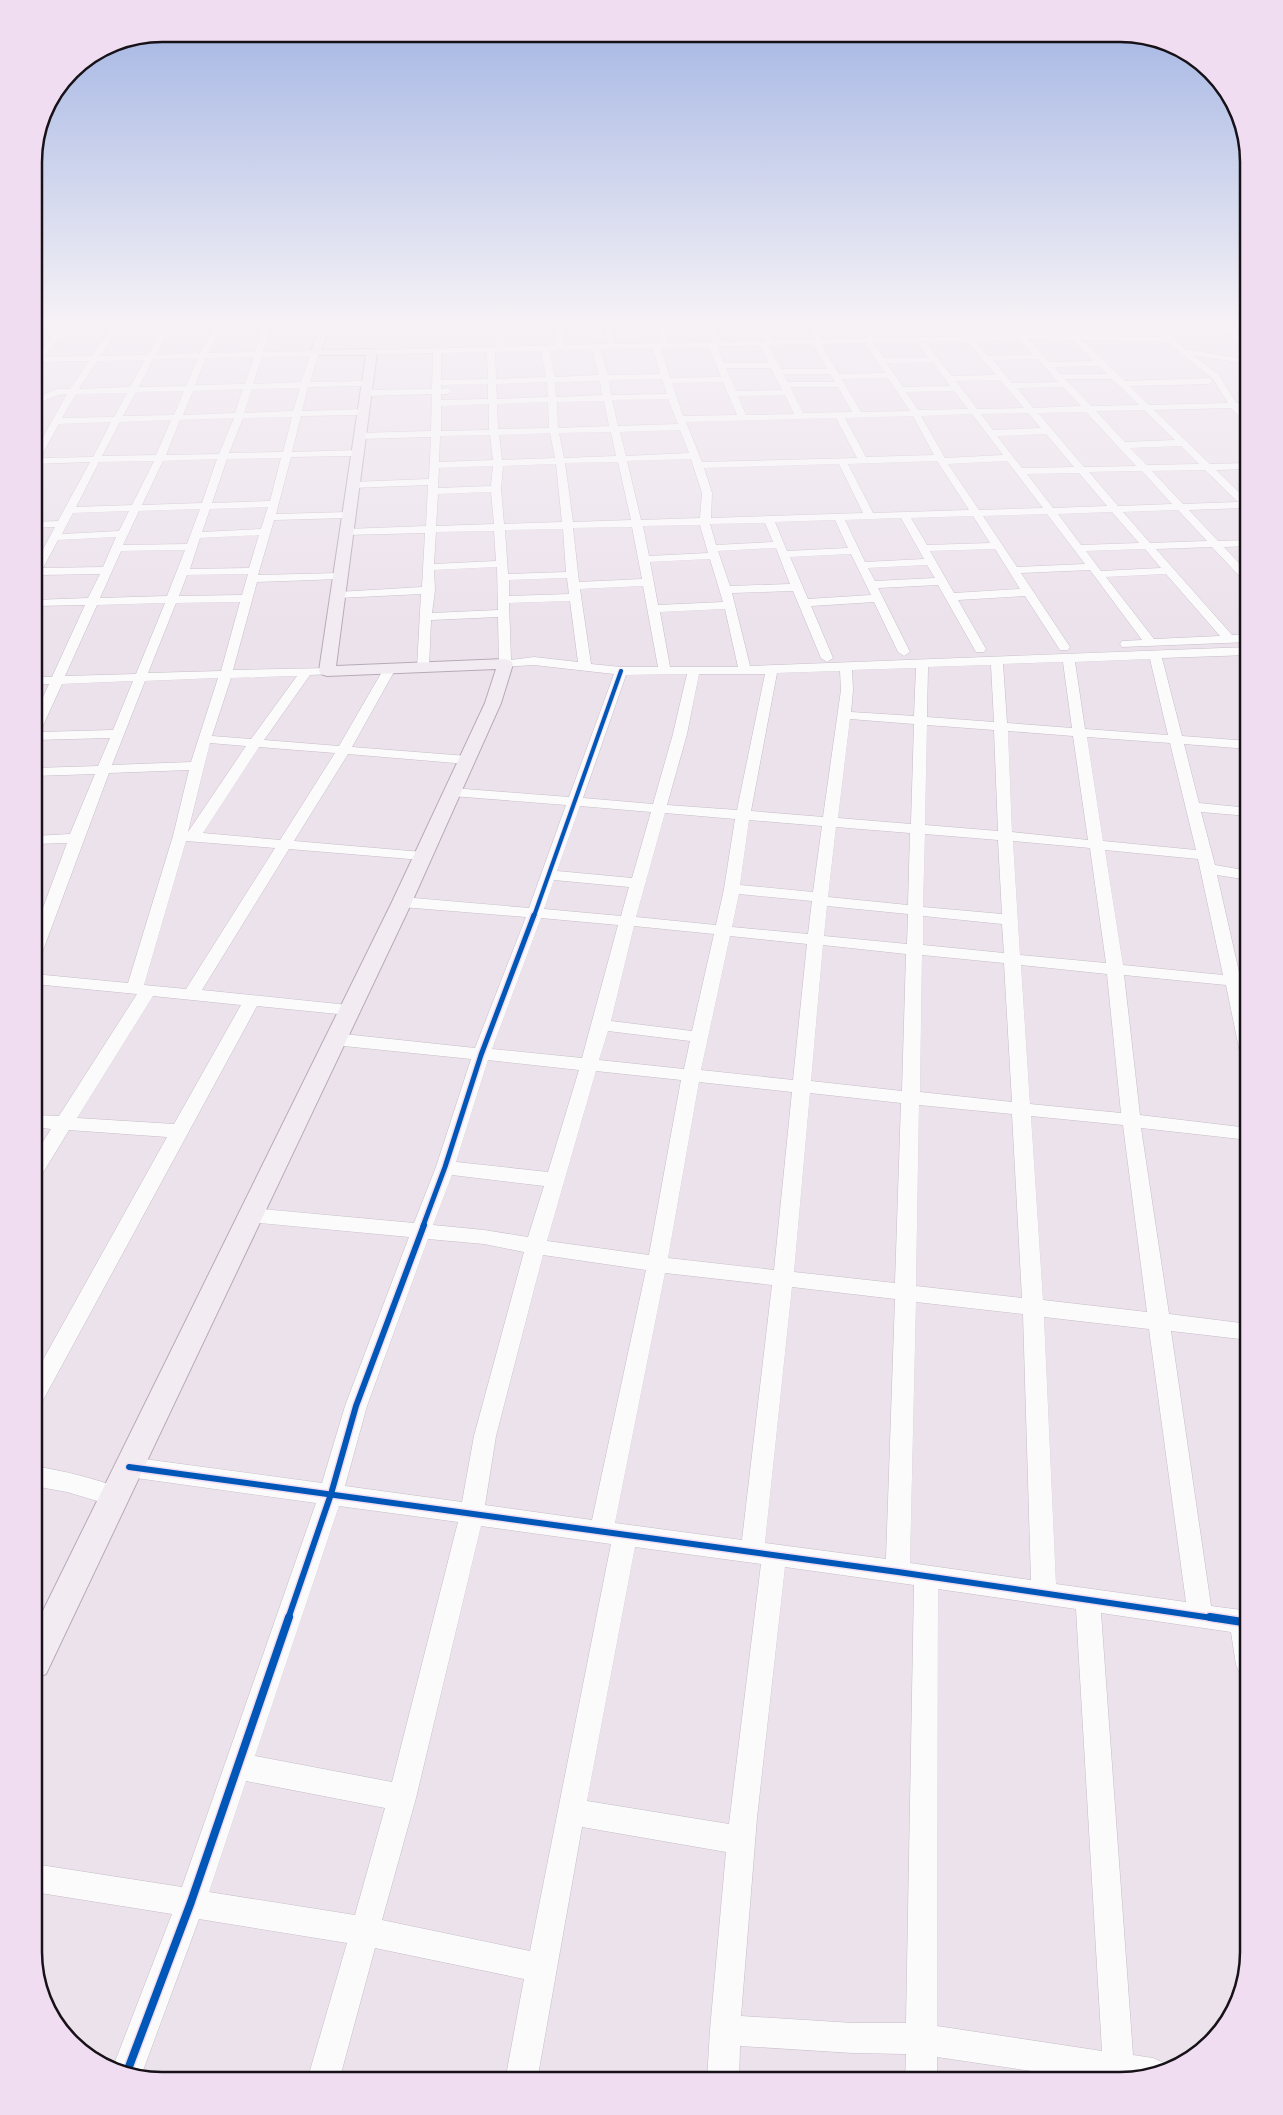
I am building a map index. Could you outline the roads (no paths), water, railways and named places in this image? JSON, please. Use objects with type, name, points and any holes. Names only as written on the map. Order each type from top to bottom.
[{"type":"main road","points":[[43,1644],[348,1010],[402,902],[496,696],[505,664],[327,671],[361,423]]},
{"type":"street","points":[[43,446],[57,423]]},
{"type":"street","points":[[43,559],[115,423]]},
{"type":"street","points":[[43,712],[175,423]]},
{"type":"street","points":[[43,928],[76,838],[106,769],[170,600],[183,572],[236,423]]},
{"type":"street","points":[[43,1157],[65,1124],[142,988],[186,836],[204,740],[226,674],[296,423]]},
{"type":"street","points":[[423,668],[429,590],[432,487],[436,423]]},
{"type":"street","points":[[494,423],[498,463],[496,489],[504,577],[505,664],[534,661],[694,671],[827,658],[942,651]]},
{"type":"street","points":[[554,423],[584,664]]},
{"type":"street","points":[[614,423],[637,523],[665,668]]},
{"type":"street","points":[[682,423],[697,460],[707,493],[705,528],[730,604],[744,666]]},
{"type":"street","points":[[43,461],[287,455],[436,434],[615,428],[685,423]]},
{"type":"street","points":[[843,423],[863,460]]},
{"type":"street","points":[[921,423],[941,459],[1066,652],[1081,732],[1115,968],[1130,1120],[1200,1616]]},
{"type":"street","points":[[402,902],[534,913],[914,951],[1115,968],[1239,992],[1153,650],[1096,570],[983,423]]},
{"type":"street","points":[[1042,423],[1168,571],[1228,638]]},
{"type":"street","points":[[1101,423],[1240,568]]},
{"type":"street","points":[[1162,423],[1240,498]]},
{"type":"street","points":[[991,433],[1048,431]]},
{"type":"street","points":[[1123,445],[1182,443]]},
{"type":"street","points":[[434,465],[621,458],[842,461],[1010,458]]},
{"type":"street","points":[[842,461],[869,516]]},
{"type":"street","points":[[1020,472],[1240,466]]},
{"type":"street","points":[[352,485],[496,489]]},
{"type":"street","points":[[69,510],[274,504]]},
{"type":"street","points":[[270,517],[432,530],[904,514],[1240,506]]},
{"type":"street","points":[[904,514],[930,562],[952,597],[976,649],[1066,652],[1240,651]]},
{"type":"street","points":[[838,517],[904,652]]},
{"type":"street","points":[[769,520],[827,658]]},
{"type":"street","points":[[43,525],[62,524]]},
{"type":"street","points":[[196,535],[266,532]]},
{"type":"street","points":[[55,536],[123,534]]},
{"type":"street","points":[[1078,548],[1240,543]]},
{"type":"street","points":[[923,548],[998,546]]},
{"type":"street","points":[[117,548],[191,547]]},
{"type":"street","points":[[644,559],[713,552],[781,549],[855,551]]},
{"type":"street","points":[[862,565],[930,562]]},
{"type":"street","points":[[430,567],[502,564]]},
{"type":"street","points":[[43,574],[107,570]]},
{"type":"street","points":[[1013,570],[1168,571]]},
{"type":"street","points":[[183,572],[253,575],[339,585],[429,590]]},
{"type":"street","points":[[504,577],[574,586]]},
{"type":"street","points":[[871,585],[942,581]]},
{"type":"street","points":[[503,600],[574,586],[649,582]]},
{"type":"street","points":[[726,590],[798,587]]},
{"type":"street","points":[[952,597],[1028,592]]},
{"type":"street","points":[[43,603],[246,598]]},
{"type":"street","points":[[804,603],[878,598]]},
{"type":"street","points":[[654,609],[730,604]]},
{"type":"street","points":[[426,617],[503,613]]},
{"type":"street","points":[[1153,650],[1228,638],[1240,638]]},
{"type":"street","points":[[584,664],[621,671],[744,666],[772,670],[996,660],[1066,652]]},
{"type":"street","points":[[996,660],[1022,1110],[1044,1593]]},
{"type":"street","points":[[898,1572],[922,664]]},
{"type":"street","points":[[724,2072],[725,2030],[783,1278],[820,899],[847,690],[846,667]]},
{"type":"street","points":[[191,994],[343,751],[390,670]]},
{"type":"street","points":[[524,2072],[541,1968],[573,1812],[613,1534],[691,1075],[721,931],[732,888],[772,670]]},
{"type":"street","points":[[43,681],[327,671]]},
{"type":"street","points":[[129,2067],[191,1902],[331,1494],[356,1406],[445,1167],[481,1055],[621,671]]},
{"type":"street","points":[[326,2072],[402,1798],[472,1514],[485,1436],[554,1180],[601,1025],[637,883],[680,734],[694,671]]},
{"type":"street","points":[[186,836],[306,672]]},
{"type":"street","points":[[844,715],[1240,744]]},
{"type":"street","points":[[43,736],[118,734]]},
{"type":"street","points":[[204,740],[467,760]]},
{"type":"street","points":[[43,772],[198,766]]},
{"type":"street","points":[[452,792],[1096,844],[1206,862],[1240,872]]},
{"type":"street","points":[[1192,808],[1240,811]]},
{"type":"street","points":[[186,836],[422,856]]},
{"type":"street","points":[[43,840],[76,838]]},
{"type":"street","points":[[548,875],[637,883]]},
{"type":"street","points":[[732,888],[916,911],[1010,920]]},
{"type":"street","points":[[43,982],[142,988],[348,1010]]},
{"type":"street","points":[[43,1380],[252,1000]]},
{"type":"street","points":[[601,1025],[699,1037]]},
{"type":"street","points":[[334,1040],[589,1064],[1240,1133]]},
{"type":"street","points":[[43,1121],[180,1131]]},
{"type":"street","points":[[445,1167],[554,1180]]},
{"type":"street","points":[[250,1215],[484,1237],[563,1251],[658,1264],[1240,1331]]},
{"type":"street","points":[[129,1467],[898,1572],[1240,1621]]},
{"type":"street","points":[[43,1478],[67,1482],[114,1496]]},
{"type":"street","points":[[921,2072],[926,1577]]},
{"type":"street","points":[[1088,1599],[1119,2072]]},
{"type":"street","points":[[237,1766],[402,1798]]},
{"type":"street","points":[[573,1812],[740,1840]]},
{"type":"street","points":[[43,1879],[365,1931],[541,1968]]},
{"type":"street","points":[[725,2030],[853,2038],[922,2039],[1103,2072]]}]
